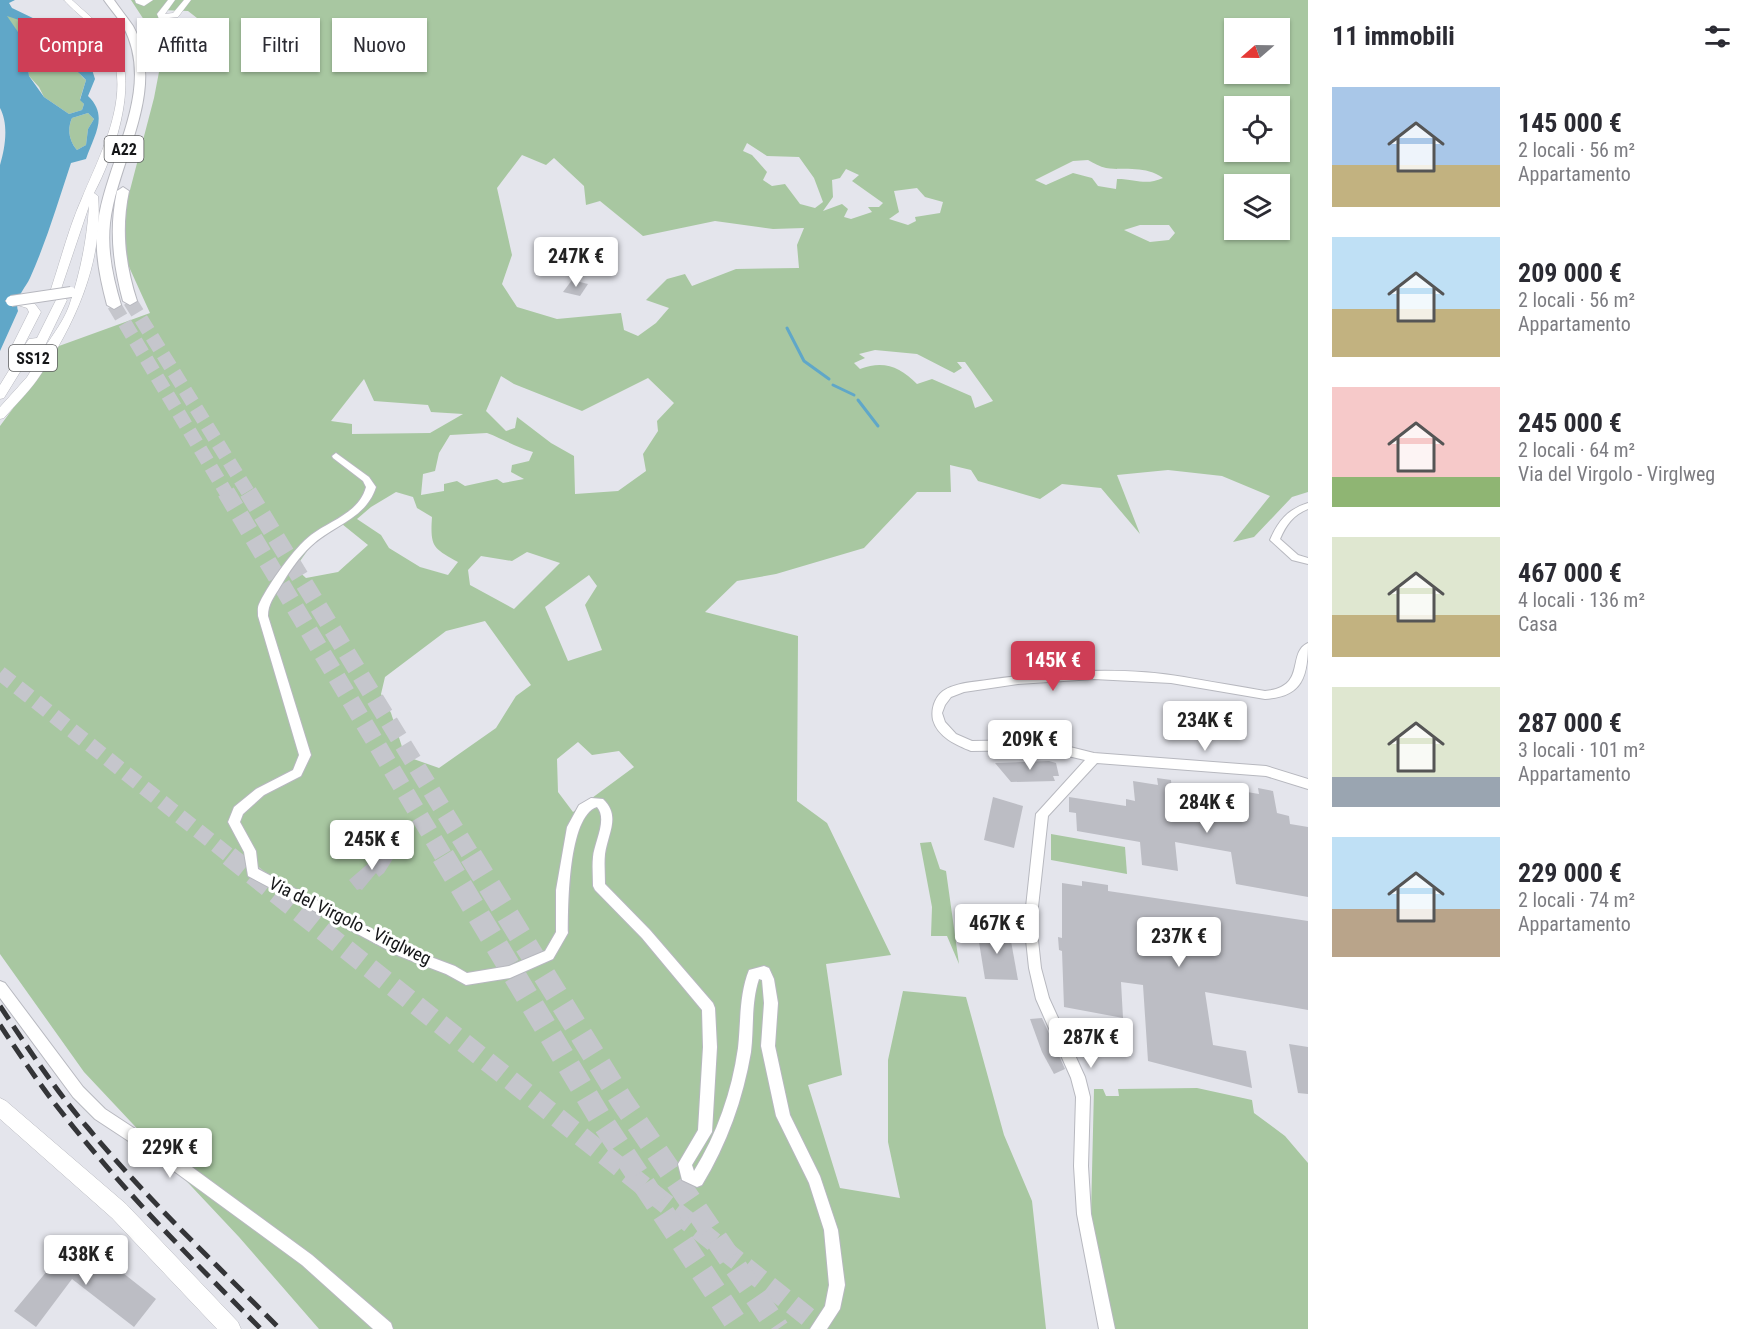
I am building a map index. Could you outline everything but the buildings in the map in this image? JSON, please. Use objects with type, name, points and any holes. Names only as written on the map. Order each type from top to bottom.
[{"type":"highway","name":"A22","points":[[110,0],[131,29],[138,48],[142,74],[139,99],[105,211],[104,271],[114,305]]},
{"type":"highway","name":"A22","points":[[122,0],[142,27],[151,72],[149,98],[118,210],[116,237],[120,266],[130,301]]},
{"type":"main road","name":"SS12","points":[[0,415],[44,339],[62,292],[121,102],[118,56],[110,42],[68,0]]},
{"type":"main road","points":[[5,301],[40,291],[62,292],[82,281],[89,253],[94,208],[91,194]]},
{"type":"main road","name":"SS12","points":[[0,395],[62,292]]},
{"type":"main road","points":[[0,415],[32,379],[74,307],[62,292]]},
{"type":"main road","points":[[0,381],[35,312],[31,306],[5,301]]},
{"type":"street","points":[[138,0],[144,4],[150,0]]},
{"type":"street","points":[[172,0],[161,14],[162,17],[175,15],[188,0]]},
{"type":"street","points":[[5,301],[62,292]]},
{"type":"street","name":"Via del Virgolo - Virglweg","points":[[336,456],[366,479],[371,487],[370,496],[346,518],[313,539],[263,605],[263,616],[305,755],[297,773],[260,792],[238,811],[234,822],[250,851],[252,872],[403,952],[450,970],[466,979],[510,972],[549,955],[562,933],[562,890],[573,827],[583,809],[591,803],[599,802],[606,809],[608,819],[599,855],[599,886],[646,934],[708,1008],[710,1047],[705,1132],[685,1164],[687,1175],[697,1180],[713,1155],[730,1107],[744,1051],[750,985],[754,974],[764,972],[768,979],[771,1003],[768,1046],[783,1116],[815,1181],[831,1230],[837,1285],[832,1309],[818,1329]]},
{"type":"street","points":[[1308,506],[1294,510],[1282,523],[1275,540],[1295,558],[1308,561]]},
{"type":"street","points":[[1308,647],[1305,651],[1299,681],[1287,692],[1278,695],[1171,679],[1094,675],[1018,680],[963,688],[947,693],[937,713],[940,724],[952,737],[971,746],[1042,745],[1094,758],[1266,771],[1308,784]]},
{"type":"street","points":[[1094,758],[1042,814],[1032,907],[1035,968],[1043,999],[1078,1077],[1083,1097],[1081,1166],[1084,1214],[1107,1329]]},
{"type":"street","points":[[0,987],[78,1092],[100,1114],[176,1164],[307,1260],[385,1329]]},
{"type":"street","points":[[0,1107],[119,1211],[231,1329]]},
{"type":"green space","points":[[131,0],[1308,0],[1308,492],[1292,497],[1254,537],[1233,542],[1270,496],[1222,476],[1168,470],[1117,475],[1140,534],[1101,488],[1062,484],[1040,499],[978,481],[971,470],[950,465],[951,492],[917,492],[864,548],[776,574],[737,581],[705,612],[798,636],[797,801],[827,823],[891,955],[826,964],[842,1075],[808,1085],[840,1188],[900,1198],[888,1142],[888,1060],[903,991],[966,997],[1004,1135],[1032,1201],[1046,1329],[319,1329],[239,1237],[84,1072],[0,954],[0,426],[59,346],[150,313],[125,258],[124,213],[159,72],[229,72],[229,18],[197,18],[188,11],[160,10],[162,18],[143,18]],"holes":[[[747,143],[767,156],[799,157],[814,178],[823,202],[815,208],[800,204],[785,184],[772,186],[763,180],[767,172],[752,155],[743,151]],[[522,155],[546,165],[554,158],[584,186],[586,205],[600,201],[643,236],[715,221],[773,229],[804,228],[797,245],[799,268],[736,269],[692,286],[685,274],[667,279],[646,300],[669,308],[656,323],[638,336],[624,330],[621,313],[557,319],[517,307],[502,284],[512,255],[497,188]],[[1088,160],[1114,169],[1149,171],[1163,178],[1146,182],[1117,179],[1116,189],[1098,186],[1092,178],[1073,173],[1046,185],[1035,180],[1073,161]],[[846,169],[859,175],[852,181],[883,203],[879,207],[868,207],[872,212],[851,219],[844,217],[848,209],[842,204],[823,211],[833,197],[832,180],[840,178]],[[917,188],[925,197],[943,202],[940,213],[915,217],[916,221],[908,225],[889,219],[899,212],[894,191]],[[1140,225],[1169,225],[1175,233],[1169,240],[1150,242],[1124,230]],[[875,350],[917,354],[954,373],[962,368],[957,362],[965,362],[993,401],[975,408],[971,396],[932,379],[917,384],[898,369],[884,365],[860,369],[854,363],[865,358],[859,354]],[[501,376],[514,384],[582,411],[648,378],[674,403],[657,421],[658,431],[643,454],[646,471],[618,491],[575,494],[574,456],[551,443],[517,417],[515,428],[506,431],[486,411]],[[364,379],[374,401],[428,405],[431,412],[463,414],[430,433],[352,434],[352,424],[331,421]],[[487,433],[533,452],[529,461],[512,465],[511,472],[524,479],[503,483],[497,479],[465,486],[457,481],[444,484],[444,491],[421,495],[423,474],[435,471],[439,453],[450,435]],[[396,492],[413,497],[417,508],[432,517],[432,535],[435,546],[458,562],[448,575],[420,567],[389,548],[381,535],[357,519],[371,507]],[[342,524],[368,545],[338,572],[306,578],[295,568],[315,540]],[[527,552],[560,563],[514,609],[470,585],[468,570],[481,556],[512,561]],[[589,575],[597,586],[585,605],[602,650],[568,661],[545,607]],[[485,621],[531,685],[516,696],[496,728],[439,768],[405,756],[391,713],[381,694],[385,677],[446,631]],[[578,742],[592,755],[619,751],[634,767],[573,812],[558,792],[557,759]]]},
{"type":"green space","points":[[6,16],[18,19],[18,32]]},
{"type":"green space","points":[[29,72],[80,72],[86,80],[80,99],[84,104],[82,110],[69,114],[44,97]]},
{"type":"green space","points":[[88,113],[94,119],[88,129],[86,145],[77,150],[70,135],[70,122],[72,118]]},
{"type":"green space","points":[[1051,834],[1125,847],[1127,874],[1051,860]]},
{"type":"green space","points":[[931,842],[940,869],[946,871],[959,964],[947,936],[931,936],[932,907],[920,843]]},
{"type":"green space","points":[[1197,1088],[1252,1100],[1254,1113],[1285,1136],[1308,1163],[1308,1329],[1110,1329],[1091,1214],[1094,1089],[1103,1089],[1106,1096],[1119,1096],[1118,1089]]},
{"type":"water","points":[[0,0],[15,0],[9,3],[12,8],[33,18],[18,20],[7,16],[18,32],[18,72],[29,72],[44,97],[69,114],[82,110],[84,104],[80,100],[86,80],[78,72],[93,72],[95,79],[88,96],[98,111],[99,118],[96,134],[86,159],[71,163],[42,249],[17,302],[18,311],[0,351],[0,165],[5,144],[3,115],[0,108]],"holes":[[[88,113],[94,119],[88,129],[86,145],[77,150],[70,135],[72,118]]]},
{"type":"waterway","points":[[787,328],[804,361],[829,379]]},
{"type":"waterway","points":[[833,385],[854,395]]},
{"type":"waterway","points":[[858,400],[878,426]]},
{"type":"tunnel","points":[[130,301],[249,494]]},
{"type":"tunnel","points":[[114,305],[227,494]]},
{"type":"tunnel","points":[[226,492],[444,857]]},
{"type":"tunnel","points":[[248,492],[472,857]]},
{"type":"tunnel","points":[[0,673],[231,857]]},
{"type":"tunnel","points":[[229,856],[823,1329]]},
{"type":"tunnel","points":[[443,856],[600,1118],[740,1329]]},
{"type":"tunnel","points":[[471,856],[622,1101],[778,1329]]},
{"type":"railway","points":[[0,1006],[76,1114],[134,1180],[280,1329]]},
{"type":"railway","points":[[0,1025],[73,1127],[178,1245],[261,1329]]}]
